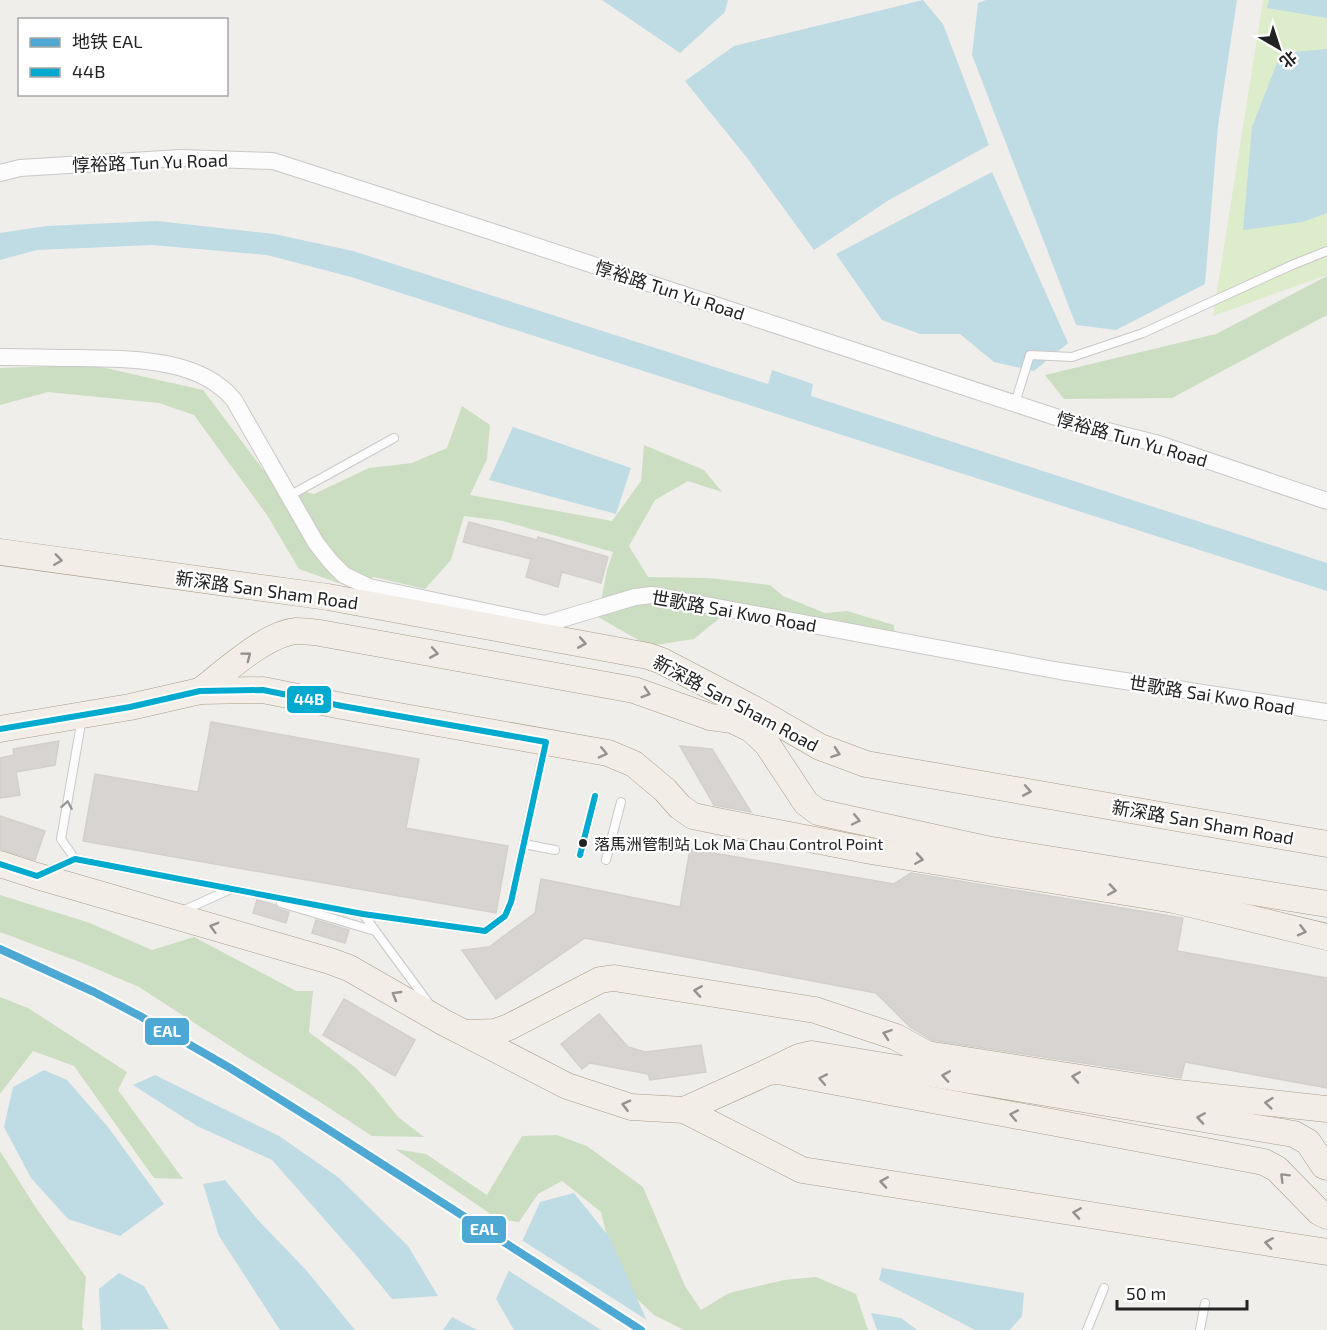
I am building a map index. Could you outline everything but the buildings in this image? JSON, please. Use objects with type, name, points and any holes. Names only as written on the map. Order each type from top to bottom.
[{"type":"main road","name":"新深路 San Sham Road","points":[[0,552],[328,597],[648,656],[754,709],[819,747],[866,764],[1327,844]]},
{"type":"main road","name":"新深路 San Sham Road","points":[[200,691],[272,638],[295,632],[320,633],[583,680],[634,690],[710,717],[732,720],[751,729],[766,744],[806,803],[818,812],[986,849],[1327,904]]},
{"type":"main road","name":"新深路 San Sham Road","points":[[0,729],[200,691],[263,690],[608,753],[634,764],[665,790],[680,807],[693,816],[871,851],[1174,900],[1327,937]]},
{"type":"main road","points":[[0,864],[349,968],[443,1022],[567,1086],[631,1107],[684,1110],[802,1170],[1327,1252]]},
{"type":"main road","points":[[466,1033],[495,1032],[509,1027],[600,980],[614,978],[815,1010],[896,1037],[927,1054],[1178,1093],[1327,1109]]},
{"type":"main road","points":[[684,1110],[799,1057],[812,1054],[1294,1134],[1308,1143],[1327,1167]]},
{"type":"main road","points":[[768,1072],[778,1071],[1264,1162],[1277,1169],[1319,1212],[1327,1216]]},
{"type":"street","name":"惇裕路 Tun Yu Road","points":[[0,173],[20,168],[180,158],[273,161],[1068,421],[1159,444],[1327,501]]},
{"type":"street","name":"世歌路 Sai Kwo Road","points":[[0,357],[135,359],[168,364],[195,373],[226,391],[234,400],[316,543],[344,575],[369,587],[545,624],[635,597],[652,595],[1060,671],[1327,712]]},
{"type":"lane","points":[[1015,403],[1030,355],[1072,357],[1143,333],[1327,251]]},
{"type":"lane","points":[[289,496],[394,438]]},
{"type":"lane","points":[[75,859],[61,839],[82,715]]},
{"type":"lane","points":[[37,876],[75,859],[363,914],[485,931],[505,916],[511,902],[546,742]]},
{"type":"lane","points":[[580,855],[595,796]]},
{"type":"lane","points":[[606,860],[621,802]]},
{"type":"lane","points":[[524,844],[555,850]]},
{"type":"lane","points":[[173,915],[230,888],[375,931]]},
{"type":"lane","points":[[363,914],[443,1022]]},
{"type":"lane","points":[[1087,1330],[1104,1288]]},
{"type":"lane","points":[[1200,1330],[1205,1303]]},
{"type":"green space","points":[[1263,0],[1327,0],[1327,275],[1213,316]]},
{"type":"green space","points":[[1327,276],[1327,315],[1172,398],[1064,399],[1045,375],[1216,334]]},
{"type":"green space","points":[[92,365],[203,390],[274,484],[314,494],[369,468],[412,463],[447,448],[462,406],[490,425],[487,459],[470,495],[612,521],[641,481],[644,445],[704,470],[722,492],[688,481],[655,500],[629,546],[648,577],[708,578],[770,585],[783,596],[825,613],[847,611],[894,625],[895,645],[726,613],[694,639],[649,646],[598,617],[613,552],[503,521],[464,516],[451,560],[425,589],[374,577],[347,586],[299,569],[267,515],[194,415],[159,403],[48,392],[0,405],[0,368]]},
{"type":"green space","points":[[0,895],[90,923],[152,950],[194,937],[296,991],[313,991],[309,1032],[356,1068],[398,1117],[424,1137],[372,1136],[139,987],[0,932]]},
{"type":"green space","points":[[0,997],[28,1008],[127,1072],[118,1090],[183,1179],[154,1178],[74,1066],[33,1051],[0,1094]]},
{"type":"green space","points":[[557,1135],[587,1146],[643,1187],[685,1286],[701,1310],[729,1293],[784,1280],[816,1277],[856,1294],[868,1330],[684,1330],[654,1315],[618,1281],[601,1212],[562,1181],[538,1194],[519,1222],[498,1219],[395,1149],[426,1154],[487,1195],[522,1136]]},
{"type":"green space","points":[[0,1151],[38,1211],[86,1277],[82,1327],[84,1330],[0,1330]]},
{"type":"water","points":[[602,0],[728,0],[725,12],[680,53]]},
{"type":"water","points":[[923,0],[943,24],[989,145],[889,200],[814,250],[748,159],[685,81],[734,46]]},
{"type":"water","points":[[986,0],[1237,0],[1218,126],[1205,284],[1116,330],[1076,325],[972,55],[978,3]]},
{"type":"water","points":[[1269,0],[1327,0],[1327,18],[1267,8]]},
{"type":"water","points":[[1327,49],[1327,213],[1303,222],[1243,230],[1252,127],[1281,53]]},
{"type":"water","points":[[992,172],[1068,343],[1034,371],[994,362],[960,334],[920,334],[882,320],[836,254]]},
{"type":"water","points":[[157,221],[274,234],[353,251],[768,384],[772,370],[813,384],[811,396],[1327,563],[1327,591],[351,277],[267,255],[152,245],[37,250],[0,260],[0,233],[46,226]]},
{"type":"water","points":[[513,427],[631,468],[616,514],[489,480]]},
{"type":"water","points":[[44,1070],[67,1080],[108,1127],[164,1204],[120,1236],[68,1219],[31,1178],[4,1127],[13,1087]]},
{"type":"water","points":[[155,1075],[279,1136],[338,1177],[408,1246],[438,1296],[392,1299],[272,1160],[197,1126],[133,1085]]},
{"type":"water","points":[[225,1180],[258,1220],[306,1270],[355,1330],[280,1330],[219,1236],[203,1184]]},
{"type":"water","points":[[574,1193],[610,1238],[651,1330],[514,1330],[496,1299],[540,1202]]},
{"type":"water","points":[[882,1268],[1024,1293],[1022,1316],[1010,1330],[975,1330],[879,1280]]},
{"type":"water","points":[[119,1273],[144,1286],[169,1329],[101,1330],[99,1289]]},
{"type":"water","points":[[871,1313],[901,1318],[917,1330],[877,1330]]},
{"type":"water","points":[[452,1317],[477,1330],[443,1330]]},
{"type":"pier","points":[[520,1239],[650,1322],[654,1330],[601,1330],[506,1269]]},
{"type":"metro line","name":"EAL","points":[[0,949],[94,992],[230,1068],[641,1330]]},
{"type":"transit line","name":"44B","points":[[0,729],[130,707],[200,691],[263,690],[546,742],[511,902],[505,916],[485,931],[363,914],[75,859],[37,876],[0,864]]},
{"type":"transit line","name":"44B","points":[[580,855],[595,796]]},
{"type":"place","name":"落馬洲管制站 Lok Ma Chau Control Point","points":[[583,843]]}]
